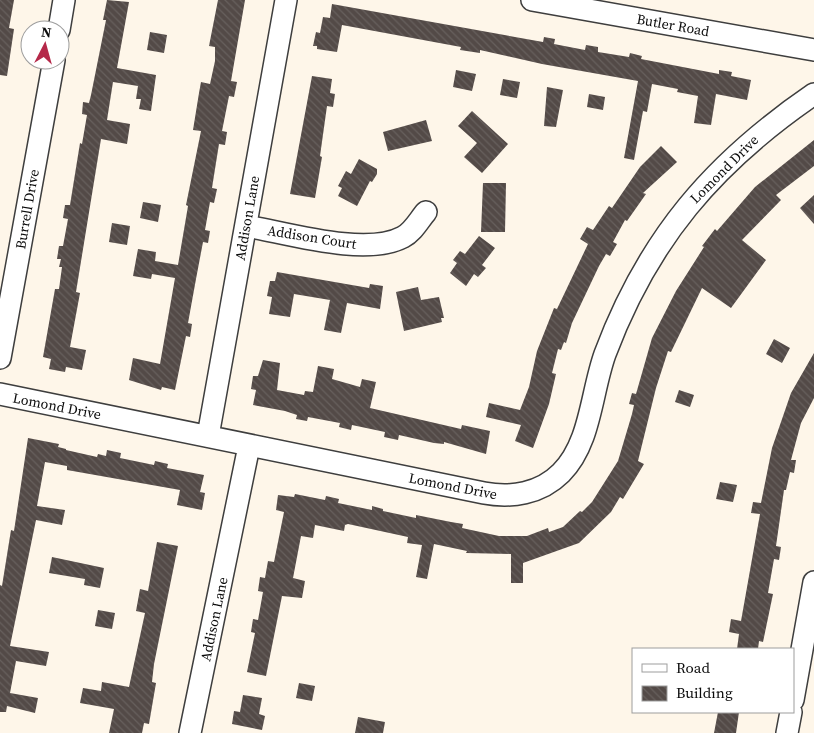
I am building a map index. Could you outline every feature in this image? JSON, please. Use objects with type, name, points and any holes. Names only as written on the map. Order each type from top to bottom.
[{"type":"street","points":[[61,20],[64,0]]},
{"type":"street","name":"Addison Lane","points":[[208,436],[286,0]]},
{"type":"street","name":"Butler Road","points":[[532,0],[814,50]]},
{"type":"street","name":"Burrell Drive","points":[[0,358],[52,70]]},
{"type":"street","name":"Lomond Drive","points":[[0,394],[500,496],[528,492],[552,481],[570,462],[580,443],[601,366],[617,323],[640,276],[672,225],[712,177],[735,154],[772,123],[814,94]]},
{"type":"street","name":"Addison Court","points":[[246,226],[347,244],[371,246],[403,237],[410,232],[426,212]]},
{"type":"street","name":"Addison Lane","points":[[190,733],[249,446]]},
{"type":"street","points":[[794,694],[814,582]]},
{"type":"street","points":[[787,733],[791,713]]},
{"type":"building","points":[[0,0],[14,0],[9,28],[14,29],[7,76],[0,75]]},
{"type":"building","points":[[107,0],[129,2],[117,68],[156,75],[151,111],[139,109],[141,99],[136,99],[138,86],[113,82],[107,120],[130,124],[127,144],[101,139],[76,292],[80,293],[70,347],[86,350],[82,370],[66,367],[65,372],[49,369],[51,359],[43,357],[55,289],[59,289],[62,267],[59,267],[61,259],[57,259],[59,246],[63,246],[68,219],[63,218],[65,205],[70,205],[80,143],[82,144],[87,115],[82,114],[83,102],[89,103],[91,95],[106,20],[103,20]]},
{"type":"building","points":[[218,0],[245,0],[231,81],[237,82],[234,97],[229,96],[222,131],[227,132],[225,145],[219,144],[212,188],[217,189],[214,203],[210,202],[205,230],[210,231],[208,243],[203,242],[196,279],[188,323],[192,324],[190,337],[186,336],[175,390],[162,387],[161,390],[129,380],[133,358],[160,364],[175,278],[152,274],[151,279],[133,276],[138,249],[156,252],[155,261],[178,265],[188,206],[186,205],[201,131],[193,130],[199,93],[201,82],[210,84],[215,61],[215,47],[209,46]]},
{"type":"building","points":[[332,4],[543,42],[544,37],[555,39],[554,44],[585,50],[586,45],[598,47],[598,52],[629,57],[630,53],[642,56],[641,59],[719,74],[719,70],[732,72],[731,76],[751,80],[747,100],[716,94],[711,125],[694,123],[698,96],[677,92],[678,89],[652,84],[647,112],[643,111],[634,160],[624,158],[638,81],[542,64],[480,50],[480,53],[460,50],[461,47],[342,25],[337,52],[317,49],[317,46],[313,46],[316,32],[320,33],[323,17],[330,18]]},
{"type":"building","points":[[150,32],[167,35],[164,53],[147,50]]},
{"type":"building","points":[[456,70],[476,74],[472,91],[453,87]]},
{"type":"building","points":[[312,76],[332,79],[330,93],[335,94],[333,107],[327,106],[320,156],[322,157],[315,198],[290,194]]},
{"type":"building","points":[[503,79],[520,82],[517,98],[500,95]]},
{"type":"building","points":[[547,87],[563,90],[556,127],[544,126]]},
{"type":"building","points":[[589,94],[605,97],[603,110],[587,107]]},
{"type":"building","points":[[472,111],[508,144],[482,173],[464,157],[477,143],[458,126]]},
{"type":"building","points":[[426,120],[432,141],[388,151],[383,132]]},
{"type":"building","points":[[814,140],[814,166],[776,195],[781,200],[742,240],[766,260],[731,308],[702,288],[671,352],[668,351],[656,388],[638,461],[644,464],[623,499],[620,497],[611,512],[579,543],[523,563],[523,583],[511,583],[511,554],[466,553],[467,551],[434,544],[427,579],[416,577],[422,545],[407,543],[408,537],[348,524],[345,525],[344,531],[315,525],[313,538],[301,536],[293,578],[305,581],[302,598],[282,596],[266,676],[247,672],[255,633],[251,632],[253,619],[258,620],[263,592],[258,591],[260,577],[265,578],[268,561],[274,562],[284,512],[276,510],[278,495],[294,497],[295,494],[325,500],[326,496],[339,499],[338,503],[372,510],[372,506],[383,509],[383,511],[416,518],[416,515],[463,524],[462,528],[499,536],[527,536],[548,528],[549,532],[563,527],[580,511],[582,512],[592,502],[618,461],[634,405],[629,404],[632,393],[636,394],[652,338],[676,291],[704,247],[702,246],[715,229],[717,231],[755,187]]},
{"type":"building","points":[[661,146],[677,162],[643,193],[646,194],[627,221],[625,220],[613,242],[617,244],[610,256],[606,254],[599,266],[572,323],[566,343],[564,342],[561,350],[558,349],[552,373],[556,374],[549,404],[533,448],[515,441],[521,425],[486,417],[489,403],[520,410],[529,387],[537,351],[554,308],[557,309],[588,244],[580,239],[587,227],[593,230],[609,206],[612,208],[640,167]]},
{"type":"building","points":[[359,159],[377,169],[377,174],[372,182],[370,181],[357,206],[338,196],[342,188],[338,186],[346,171],[351,174]]},
{"type":"building","points":[[483,183],[506,183],[505,232],[481,232]]},
{"type":"building","points":[[814,195],[814,224],[800,208]]},
{"type":"building","points":[[143,202],[161,205],[158,222],[140,218]]},
{"type":"building","points":[[112,223],[130,226],[127,245],[109,242]]},
{"type":"building","points":[[479,236],[495,248],[482,265],[486,268],[478,277],[474,274],[466,286],[450,273],[457,263],[453,260],[460,251],[465,254]]},
{"type":"building","points":[[277,272],[369,288],[370,284],[383,286],[380,309],[347,303],[341,333],[324,330],[330,300],[294,294],[290,317],[269,314],[272,297],[267,296],[270,281],[275,281]]},
{"type":"building","points":[[418,287],[421,300],[439,297],[444,318],[441,318],[442,322],[404,331],[396,292]]},
{"type":"building","points":[[774,339],[790,348],[782,363],[766,354]]},
{"type":"building","points":[[814,353],[814,398],[801,423],[791,460],[796,460],[794,473],[790,472],[786,490],[784,490],[776,546],[781,547],[779,560],[774,559],[768,593],[773,594],[763,642],[759,641],[758,648],[737,648],[739,634],[729,632],[731,619],[741,621],[760,514],[751,513],[753,502],[761,503],[772,448],[791,393]]},
{"type":"building","points":[[263,360],[280,363],[277,390],[304,395],[305,391],[313,392],[318,366],[334,369],[332,379],[360,387],[362,379],[376,382],[370,408],[461,429],[462,425],[490,431],[486,454],[444,442],[444,444],[434,443],[399,435],[398,440],[384,437],[385,432],[352,425],[351,430],[339,427],[340,423],[308,417],[307,421],[296,419],[297,415],[285,411],[253,405],[256,390],[251,389],[253,376],[258,376]]},
{"type":"building","points":[[679,390],[694,395],[690,407],[675,402]]},
{"type":"building","points":[[28,438],[59,444],[58,447],[66,450],[97,457],[98,454],[106,456],[107,450],[121,453],[120,458],[154,465],[155,461],[168,464],[167,468],[204,475],[200,492],[205,493],[202,510],[177,505],[180,490],[67,470],[67,466],[45,462],[37,506],[65,510],[62,525],[36,520],[10,646],[49,652],[46,666],[16,661],[10,693],[38,698],[35,713],[7,706],[6,712],[0,712],[0,585],[2,586],[11,530],[14,531]]},
{"type":"building","points":[[720,482],[737,485],[733,502],[716,499]]},
{"type":"building","points":[[157,542],[178,546],[154,664],[152,682],[156,683],[149,724],[144,723],[142,733],[109,733],[114,709],[80,703],[83,688],[101,691],[102,682],[129,687],[145,613],[136,611],[140,589],[148,591]]},
{"type":"building","points":[[52,557],[104,568],[100,588],[84,585],[85,579],[49,573]]},
{"type":"building","points":[[98,610],[115,613],[112,629],[95,626]]},
{"type":"building","points":[[299,683],[315,686],[312,701],[296,698]]},
{"type":"building","points":[[243,695],[262,698],[259,714],[265,716],[262,730],[232,724],[234,711],[240,712]]},
{"type":"building","points":[[718,713],[739,713],[736,733],[714,733]]},
{"type":"building","points":[[358,717],[385,722],[383,733],[355,733]]}]
